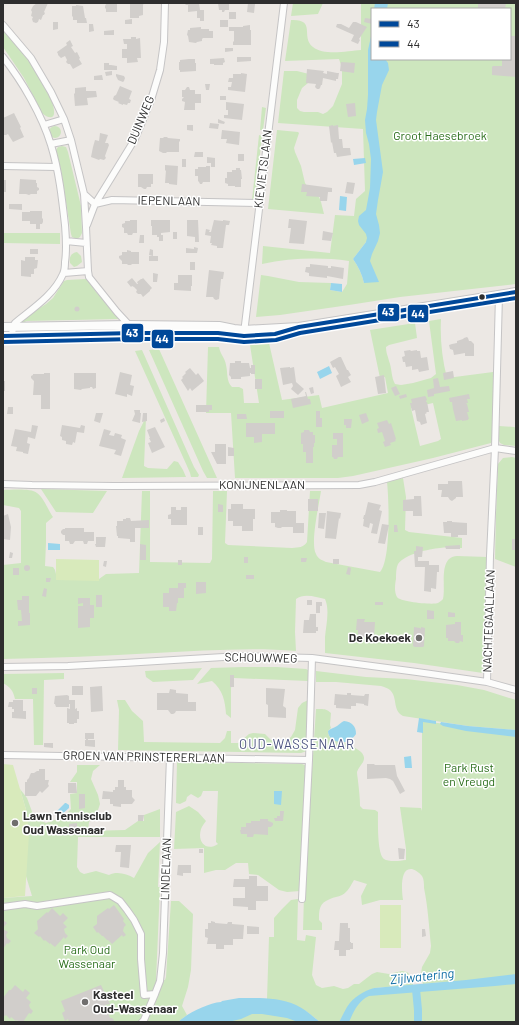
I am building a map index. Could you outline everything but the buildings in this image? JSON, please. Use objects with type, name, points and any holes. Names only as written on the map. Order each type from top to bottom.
[{"type":"street","name":"DUINWEG","points":[[86,227],[95,204],[135,139],[151,100],[160,70],[164,42],[165,3]]},
{"type":"street","name":"KIEVIETSLAAN","points":[[244,333],[284,3]]},
{"type":"street","points":[[3,25],[31,58],[51,92],[64,119],[71,140],[84,194],[89,277],[117,312],[130,325],[134,333]]},
{"type":"street","points":[[3,57],[16,73],[44,125],[51,144],[63,202],[66,241],[64,273],[57,286],[50,294],[15,323],[13,331]]},
{"type":"street","points":[[44,125],[64,119]]},
{"type":"street","points":[[51,144],[71,140]]},
{"type":"street","points":[[3,166],[56,167]]},
{"type":"street","points":[[84,194],[95,204]]},
{"type":"street","name":"IEPENLAAN","points":[[95,204],[112,200],[259,203]]},
{"type":"street","points":[[66,241],[86,243]]},
{"type":"street","points":[[64,273],[88,271]]},
{"type":"street","points":[[3,328],[13,331],[244,333],[299,327],[516,292]]},
{"type":"street","name":"NACHTEGAALLAAN","points":[[487,682],[499,295]]},
{"type":"street","points":[[3,336],[13,331],[130,325],[219,326],[244,333]]},
{"type":"street","name":"KONIJNENLAAN","points":[[3,484],[114,486],[359,485],[375,482],[495,448],[516,451]]},
{"type":"street","name":"SCHOUWWEG","points":[[3,667],[100,664],[240,656],[312,658],[487,682],[516,690]]},
{"type":"street","points":[[302,900],[309,760],[312,658]]},
{"type":"street","name":"GROEN VAN PRINSTERERLAAN","points":[[3,755],[309,760]]},
{"type":"street","name":"LINDELAAN","points":[[156,994],[160,981],[163,953],[170,758]]},
{"type":"street","points":[[3,907],[25,904],[37,906],[110,895],[120,901],[128,910],[141,934],[141,959],[144,995],[156,994],[142,1022]]},
{"type":"green space","points":[[293,3],[323,3],[318,14],[291,16]]},
{"type":"green space","name":"Groot Haesebroek","points":[[361,3],[516,3],[516,284],[400,297],[280,315],[256,317],[261,275],[299,282],[331,283],[330,290],[342,292],[347,284],[349,261],[306,259],[284,260],[262,264],[263,246],[330,253],[335,215],[354,216],[356,199],[365,191],[363,129],[278,123],[284,71],[297,71],[309,74],[308,83],[302,88],[297,100],[297,108],[304,112],[318,112],[323,114],[327,112],[333,106],[342,84],[342,68],[339,59],[285,61],[291,20],[299,20],[304,22],[307,29],[309,43],[313,47],[318,50],[336,52],[361,50]],"holes":[[[366,242],[364,283],[360,270],[353,259]]]},
{"type":"green space","points":[[3,26],[27,57],[43,82],[51,98],[54,109],[54,114],[52,117],[48,117],[42,113],[24,78],[3,47]]},
{"type":"green space","points":[[262,107],[266,108],[263,130],[260,130]]},
{"type":"green space","points":[[57,126],[60,127],[60,137],[53,138],[50,137],[49,130],[50,127]]},
{"type":"green space","points":[[277,130],[299,133],[294,148],[295,152],[301,166],[305,183],[319,197],[324,214],[268,209]]},
{"type":"green space","points":[[259,135],[262,136],[255,199],[252,200]]},
{"type":"green space","points":[[58,147],[66,147],[68,152],[81,206],[82,233],[77,239],[72,237],[71,234],[61,170],[56,150]]},
{"type":"green space","points":[[3,233],[60,233],[60,244],[3,243]]},
{"type":"green space","points":[[77,252],[81,256],[82,262],[74,267],[70,263],[70,259],[72,254]]},
{"type":"green space","points":[[86,279],[120,319],[26,321],[24,323],[17,323],[53,298],[64,281]]},
{"type":"green space","points":[[441,319],[442,348],[447,378],[493,372],[493,440],[491,443],[353,476],[338,478],[235,478],[231,413],[206,413],[208,347],[219,347],[227,368],[229,382],[232,387],[239,387],[243,389],[244,403],[259,403],[250,345],[269,343],[282,400],[319,395],[322,408],[388,393],[385,377],[380,378],[370,330],[415,323],[417,338],[386,347],[395,384],[401,385],[413,383],[431,378],[436,374],[429,321]],"holes":[[[433,403],[441,439],[420,446],[411,408]]]},
{"type":"green space","points":[[159,349],[217,478],[207,478],[203,471],[149,350]]},
{"type":"green space","points":[[142,350],[194,467],[199,475],[198,477],[191,477],[135,351]]},
{"type":"green space","points":[[146,417],[144,466],[148,468],[167,469],[174,461],[178,462],[186,477],[122,478],[139,431]]},
{"type":"green space","points":[[499,426],[516,428],[516,446],[504,445],[500,443]]},
{"type":"green space","points":[[503,458],[516,458],[516,567],[495,559],[498,464]]},
{"type":"green space","points":[[403,478],[406,497],[405,530],[409,532],[462,538],[462,548],[430,550],[411,555],[401,560],[396,569],[396,595],[399,599],[410,602],[430,604],[438,603],[443,599],[444,573],[447,561],[457,556],[488,557],[483,673],[414,663],[325,653],[327,613],[325,599],[306,596],[296,599],[296,651],[261,649],[3,659],[3,565],[21,563],[21,511],[19,508],[3,505],[3,490],[34,491],[44,501],[53,517],[46,523],[45,566],[53,567],[56,574],[61,579],[99,579],[106,574],[139,573],[142,491],[150,491],[150,562],[210,563],[212,559],[213,491],[227,491],[225,543],[228,545],[292,548],[302,546],[307,542],[310,491],[321,491],[314,541],[314,549],[318,557],[326,562],[380,572],[384,565],[388,543],[389,515],[387,482]]},
{"type":"green space","points":[[41,489],[107,491],[93,513],[56,512]]},
{"type":"green space","points":[[56,559],[99,560],[99,581],[56,580]]},
{"type":"green space","points":[[242,667],[306,669],[308,670],[308,681],[234,678],[231,688],[231,718],[226,714],[223,696],[216,684],[212,681],[197,684],[211,668]]},
{"type":"green space","points":[[202,668],[193,680],[153,682],[146,677],[145,671]]},
{"type":"green space","points":[[316,671],[366,677],[406,679],[484,690],[516,700],[516,730],[468,726],[403,716],[397,710],[394,696],[390,690],[381,686],[336,682],[316,682]]},
{"type":"green space","points":[[64,673],[64,679],[44,680],[43,745],[34,745],[33,699],[15,699],[11,689],[3,683],[3,674]]},
{"type":"green space","points":[[117,700],[125,700],[132,711],[143,721],[144,742],[220,743],[225,738],[227,731],[231,731],[231,743],[238,743],[249,734],[253,733],[265,734],[271,740],[276,742],[284,741],[291,737],[295,730],[298,708],[302,703],[308,700],[307,751],[301,753],[118,750],[119,710]]},
{"type":"green space","name":"Park Rust en Vreugd","points":[[316,709],[326,710],[331,713],[331,728],[328,731],[328,734],[331,738],[353,747],[364,756],[364,761],[357,772],[360,806],[363,809],[375,810],[378,812],[378,837],[380,851],[384,859],[388,861],[406,860],[406,849],[400,807],[421,808],[422,811],[422,721],[516,733],[516,1022],[342,1022],[351,1007],[368,993],[443,982],[423,984],[421,974],[422,967],[430,953],[431,946],[429,924],[423,879],[420,874],[412,869],[408,869],[403,876],[403,900],[380,900],[362,905],[361,896],[367,884],[354,880],[344,894],[326,901],[322,905],[319,920],[322,923],[322,930],[303,930]]},
{"type":"green space","points":[[177,762],[302,764],[307,766],[300,891],[287,892],[279,890],[258,875],[249,874],[248,863],[236,863],[225,870],[216,870],[204,873],[204,848],[174,849],[176,812],[189,806],[198,812],[206,821],[201,828],[201,842],[210,847],[218,844],[216,842],[218,791],[203,791],[201,796],[198,798],[191,794],[187,797],[186,801],[180,804],[176,803]]},
{"type":"green space","name":"Lawn Tennisclub Oud Wassenaar","points":[[3,764],[13,765],[27,813],[29,834],[25,896],[3,898]]},
{"type":"green space","name":"Park Oud Wassenaar","points":[[77,765],[100,765],[93,771],[91,779],[100,804],[98,810],[89,822],[88,831],[125,830],[138,821],[144,821],[144,815],[160,809],[160,837],[78,837],[77,867],[80,872],[84,874],[96,871],[109,875],[115,873],[128,875],[134,878],[148,853],[160,842],[158,887],[160,887],[156,980],[165,980],[166,977],[171,901],[179,901],[193,914],[191,970],[188,987],[182,1006],[187,1015],[178,1022],[3,1022],[3,898],[32,896],[26,876],[27,813],[20,789],[27,798],[34,817],[46,823],[63,817],[71,809],[70,794],[77,793],[77,782],[70,782],[77,772]]},
{"type":"green space","points":[[298,899],[297,940],[305,941],[306,935],[316,937],[312,975],[316,985],[322,988],[334,986],[343,989],[354,984],[359,984],[377,972],[389,974],[402,971],[407,972],[410,975],[413,979],[413,985],[374,988],[339,1022],[320,1022],[306,1011],[267,999],[269,937],[274,937],[274,918],[291,900]]},
{"type":"green space","points":[[380,905],[401,905],[401,948],[380,948]]},
{"type":"green space","points":[[254,1007],[315,1022],[210,1022]]},
{"type":"water","points":[[375,3],[388,3],[387,8],[374,8]]},
{"type":"water","points":[[371,36],[371,60],[386,60],[388,63],[389,70],[382,85],[376,120],[383,172],[376,214],[380,233],[370,261],[379,282],[364,283],[360,270],[353,259],[366,242],[367,238],[358,221],[359,216],[366,210],[370,188],[371,159],[365,120],[368,95],[368,50]]},
{"type":"water","points":[[365,158],[366,163],[354,165],[353,159]]},
{"type":"water","points":[[340,196],[347,197],[346,211],[339,210]]},
{"type":"water","points":[[331,283],[342,284],[342,292],[330,290]]},
{"type":"water","points":[[329,366],[332,373],[320,379],[317,372]]},
{"type":"water","points":[[48,543],[60,544],[60,550],[48,550]]},
{"type":"water","points":[[419,718],[436,721],[436,724],[423,722],[423,733],[417,732]]},
{"type":"water","points":[[344,721],[353,725],[356,734],[352,739],[347,741],[339,742],[332,739],[328,734],[328,731]]},
{"type":"water","points":[[441,722],[516,730],[516,737],[466,731],[443,726],[440,724]]},
{"type":"water","points":[[411,756],[412,768],[405,768],[404,757]]},
{"type":"water","points":[[274,791],[282,791],[281,805],[274,804]]},
{"type":"water","points":[[65,803],[69,805],[69,808],[60,816],[56,812]]},
{"type":"water","points":[[516,974],[516,984],[369,996],[359,1004],[349,1022],[339,1022],[352,1000],[374,988]]},
{"type":"water","points":[[239,998],[268,998],[289,1002],[302,1008],[320,1022],[298,1022],[287,1018],[252,1014],[241,1019],[228,1022],[178,1022],[187,1015],[204,1006]]},
{"type":"waterway","name":"Zijlwatering","points":[[416,989],[418,1022]]},
{"type":"transit line","name":"43","points":[[3,336],[134,333],[218,333],[244,336],[275,334],[299,327],[516,292]]},
{"type":"transit line","name":"44","points":[[3,342],[134,339],[218,339],[244,342],[276,340],[300,333],[516,298]]},
{"type":"place","name":"De Koekoek","points":[[419,638]]},
{"type":"place","name":"Lawn Tennisclub Oud Wassenaar","points":[[15,823]]},
{"type":"place","name":"Kasteel Oud-Wassenaar","points":[[85,1002]]},
{"type":"district","name":"OUD-WASSENAAR","points":[[297,744]]}]
